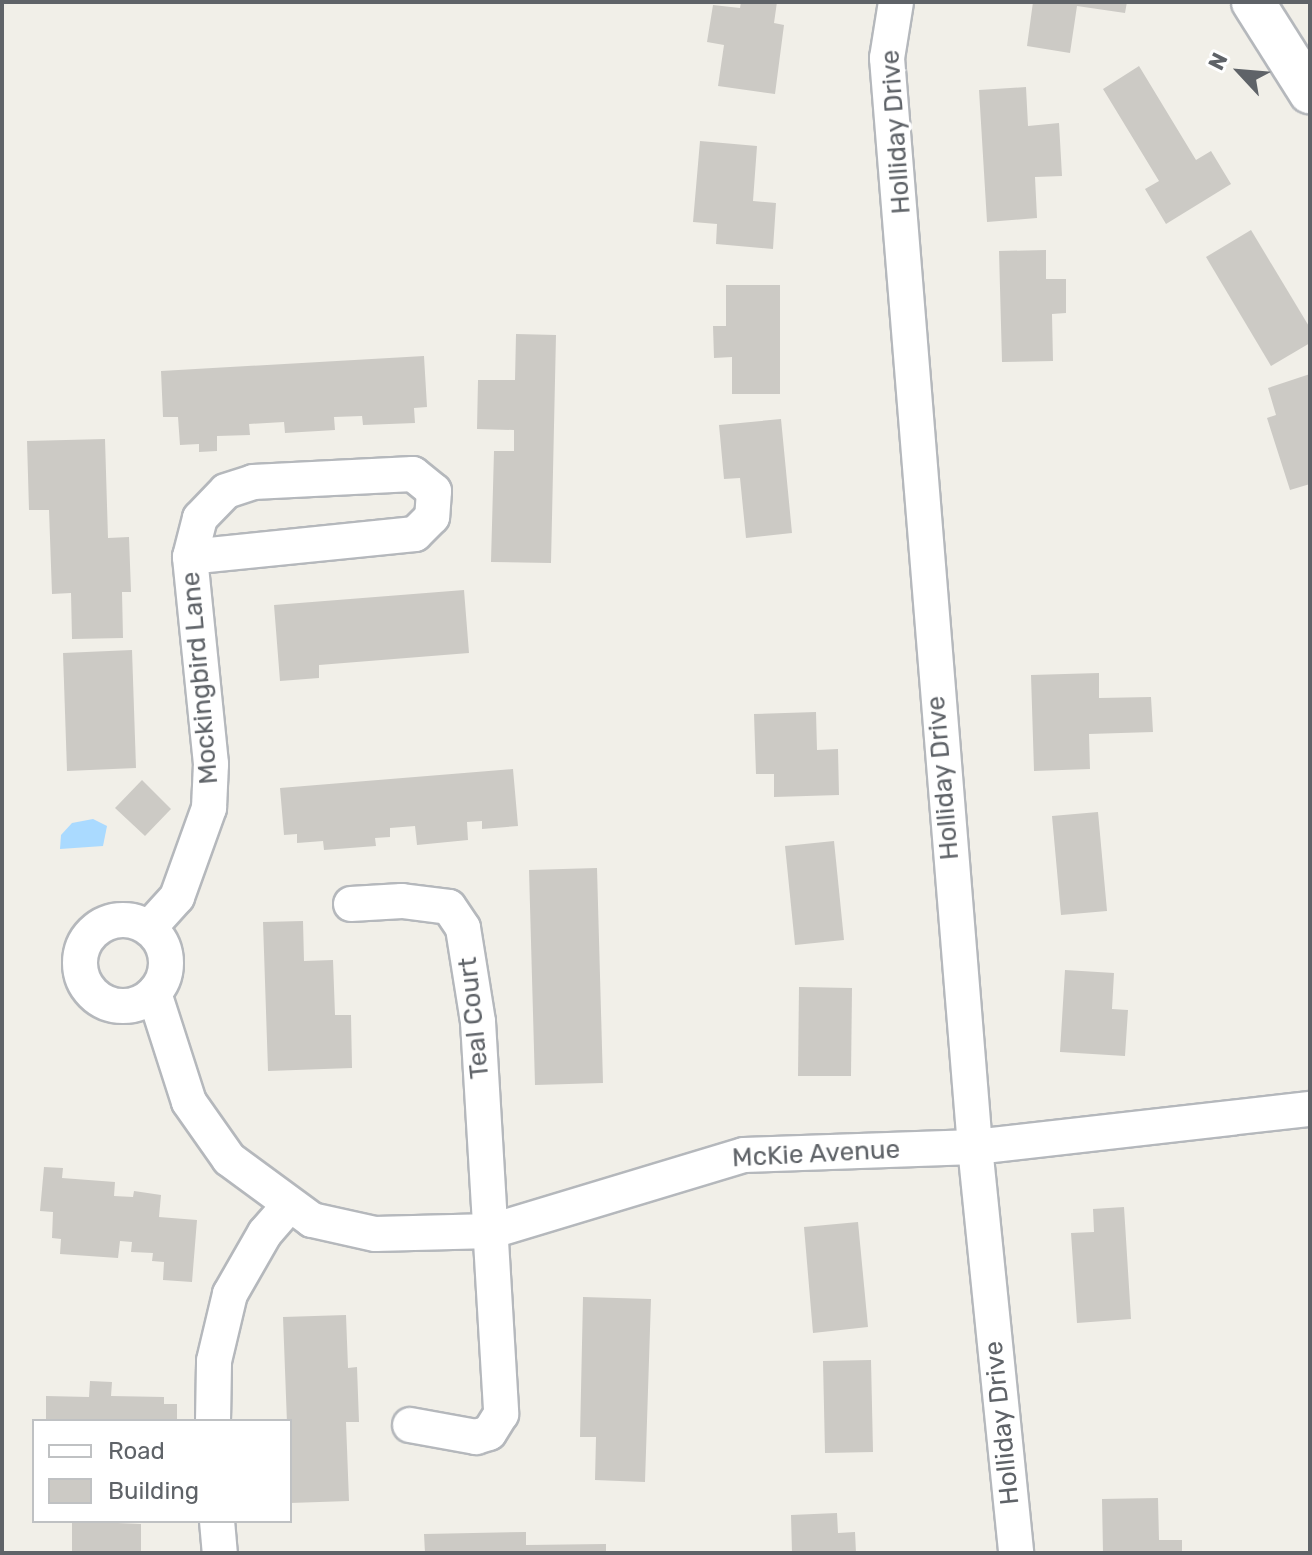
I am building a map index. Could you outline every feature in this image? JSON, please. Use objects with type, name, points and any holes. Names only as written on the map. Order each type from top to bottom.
[{"type":"street","name":"Holliday Drive","points":[[896,2],[887,58],[975,1147],[1016,1553]]},
{"type":"street","points":[[1253,2],[1310,92]]},
{"type":"street","name":"Mockingbird Lane","points":[[149,928],[177,897],[209,808],[211,764],[190,557],[200,518],[213,502],[253,482],[413,474],[434,491],[432,517],[415,534],[190,557]]},
{"type":"street","name":"Teal Court","points":[[351,904],[402,901],[449,907],[463,928],[478,1022],[492,1231]]},
{"type":"street","points":[[108,923],[149,928],[166,966],[154,993],[129,1006],[100,998],[89,988],[78,958],[93,933],[108,923]]},
{"type":"street","points":[[154,993],[176,1071],[207,1132],[253,1182],[288,1207],[265,1233],[230,1294],[214,1361],[213,1419]]},
{"type":"street","name":"McKie Avenue","points":[[288,1207],[312,1220],[375,1234],[492,1231],[744,1155],[975,1147],[1310,1109]]},
{"type":"street","points":[[410,1425],[476,1437],[497,1425],[492,1231]]},
{"type":"street","points":[[217,1523],[220,1553]]},
{"type":"water","points":[[93,819],[107,826],[103,846],[60,849],[61,835],[72,823]]},
{"type":"building","points":[[741,2],[777,2],[774,23],[784,25],[775,94],[718,86],[724,45],[707,42],[713,5],[740,8]]},
{"type":"building","points":[[1033,2],[1127,2],[1125,13],[1077,6],[1070,53],[1027,46]]},
{"type":"building","points":[[1139,66],[1196,160],[1211,151],[1231,184],[1166,224],[1145,189],[1159,181],[1103,89]]},
{"type":"building","points":[[1026,87],[1028,126],[1059,123],[1062,176],[1035,177],[1037,218],[987,222],[979,90]]},
{"type":"building","points":[[700,141],[757,146],[753,201],[776,203],[773,249],[716,244],[717,224],[693,222]]},
{"type":"building","points":[[1251,230],[1310,328],[1310,343],[1271,366],[1206,257]]},
{"type":"building","points":[[1046,250],[1046,279],[1066,279],[1066,313],[1052,314],[1053,361],[1002,362],[999,251]]},
{"type":"building","points":[[726,285],[780,285],[780,394],[732,394],[732,357],[714,358],[713,326],[726,326]]},
{"type":"building","points":[[516,334],[556,335],[551,563],[491,562],[494,451],[514,451],[514,430],[477,429],[478,380],[515,380]]},
{"type":"building","points":[[424,356],[427,407],[414,408],[415,423],[363,425],[362,416],[334,417],[335,430],[285,433],[284,422],[249,424],[250,435],[217,436],[217,451],[199,452],[199,444],[180,445],[178,417],[163,417],[161,371]]},
{"type":"building","points":[[1310,374],[1310,484],[1290,490],[1267,418],[1276,415],[1268,388]]},
{"type":"building","points":[[781,419],[792,533],[746,538],[740,478],[724,479],[719,425]]},
{"type":"building","points":[[105,439],[108,538],[129,537],[131,592],[122,592],[123,638],[72,639],[71,593],[52,594],[49,510],[29,510],[27,441]]},
{"type":"building","points":[[464,590],[469,653],[319,665],[319,678],[280,681],[274,605]]},
{"type":"building","points":[[132,650],[136,768],[67,771],[63,653]]},
{"type":"building","points":[[1099,673],[1099,698],[1151,697],[1153,732],[1089,734],[1090,769],[1034,771],[1031,675]]},
{"type":"building","points":[[816,712],[817,750],[838,749],[839,795],[774,797],[774,774],[756,774],[754,714]]},
{"type":"building","points":[[513,769],[518,826],[482,829],[482,821],[467,822],[468,840],[417,845],[415,826],[390,828],[390,837],[375,838],[376,846],[324,850],[323,841],[297,843],[297,834],[284,835],[280,788]]},
{"type":"building","points":[[142,780],[171,809],[145,836],[115,808]]},
{"type":"building","points":[[1098,812],[1107,911],[1061,915],[1052,816]]},
{"type":"building","points":[[834,841],[844,940],[795,945],[785,846]]},
{"type":"building","points":[[597,868],[603,1083],[535,1085],[529,870]]},
{"type":"building","points":[[303,921],[304,961],[333,960],[335,1015],[351,1015],[352,1068],[268,1071],[263,922]]},
{"type":"building","points":[[1065,970],[1114,973],[1112,1009],[1128,1010],[1125,1056],[1060,1052]]},
{"type":"building","points":[[799,987],[852,988],[851,1076],[798,1076]]},
{"type":"building","points":[[44,1167],[63,1168],[62,1178],[115,1182],[114,1196],[133,1197],[134,1191],[161,1195],[159,1217],[197,1220],[192,1282],[163,1280],[164,1262],[152,1261],[153,1253],[131,1252],[132,1242],[120,1241],[118,1258],[60,1254],[61,1239],[52,1238],[53,1212],[40,1211]]},
{"type":"building","points":[[1124,1207],[1131,1319],[1077,1323],[1071,1233],[1094,1232],[1093,1209]]},
{"type":"building","points":[[858,1222],[868,1327],[813,1333],[804,1227]]},
{"type":"building","points":[[583,1297],[651,1299],[645,1482],[595,1480],[596,1437],[580,1437]]},
{"type":"building","points":[[346,1315],[348,1368],[357,1367],[359,1422],[346,1422],[349,1501],[292,1503],[292,1419],[287,1419],[283,1317]]},
{"type":"building","points":[[871,1360],[873,1452],[825,1453],[823,1361]]},
{"type":"building","points":[[90,1381],[112,1382],[111,1396],[164,1397],[164,1404],[177,1404],[177,1419],[46,1419],[46,1396],[89,1397]]},
{"type":"building","points":[[1158,1498],[1159,1540],[1182,1540],[1182,1553],[1103,1553],[1102,1499]]},
{"type":"building","points":[[837,1513],[838,1533],[855,1532],[856,1553],[792,1553],[791,1515]]},
{"type":"building","points":[[72,1523],[141,1524],[141,1553],[72,1553]]},
{"type":"building","points":[[526,1532],[526,1545],[606,1544],[606,1553],[425,1553],[424,1534]]}]
